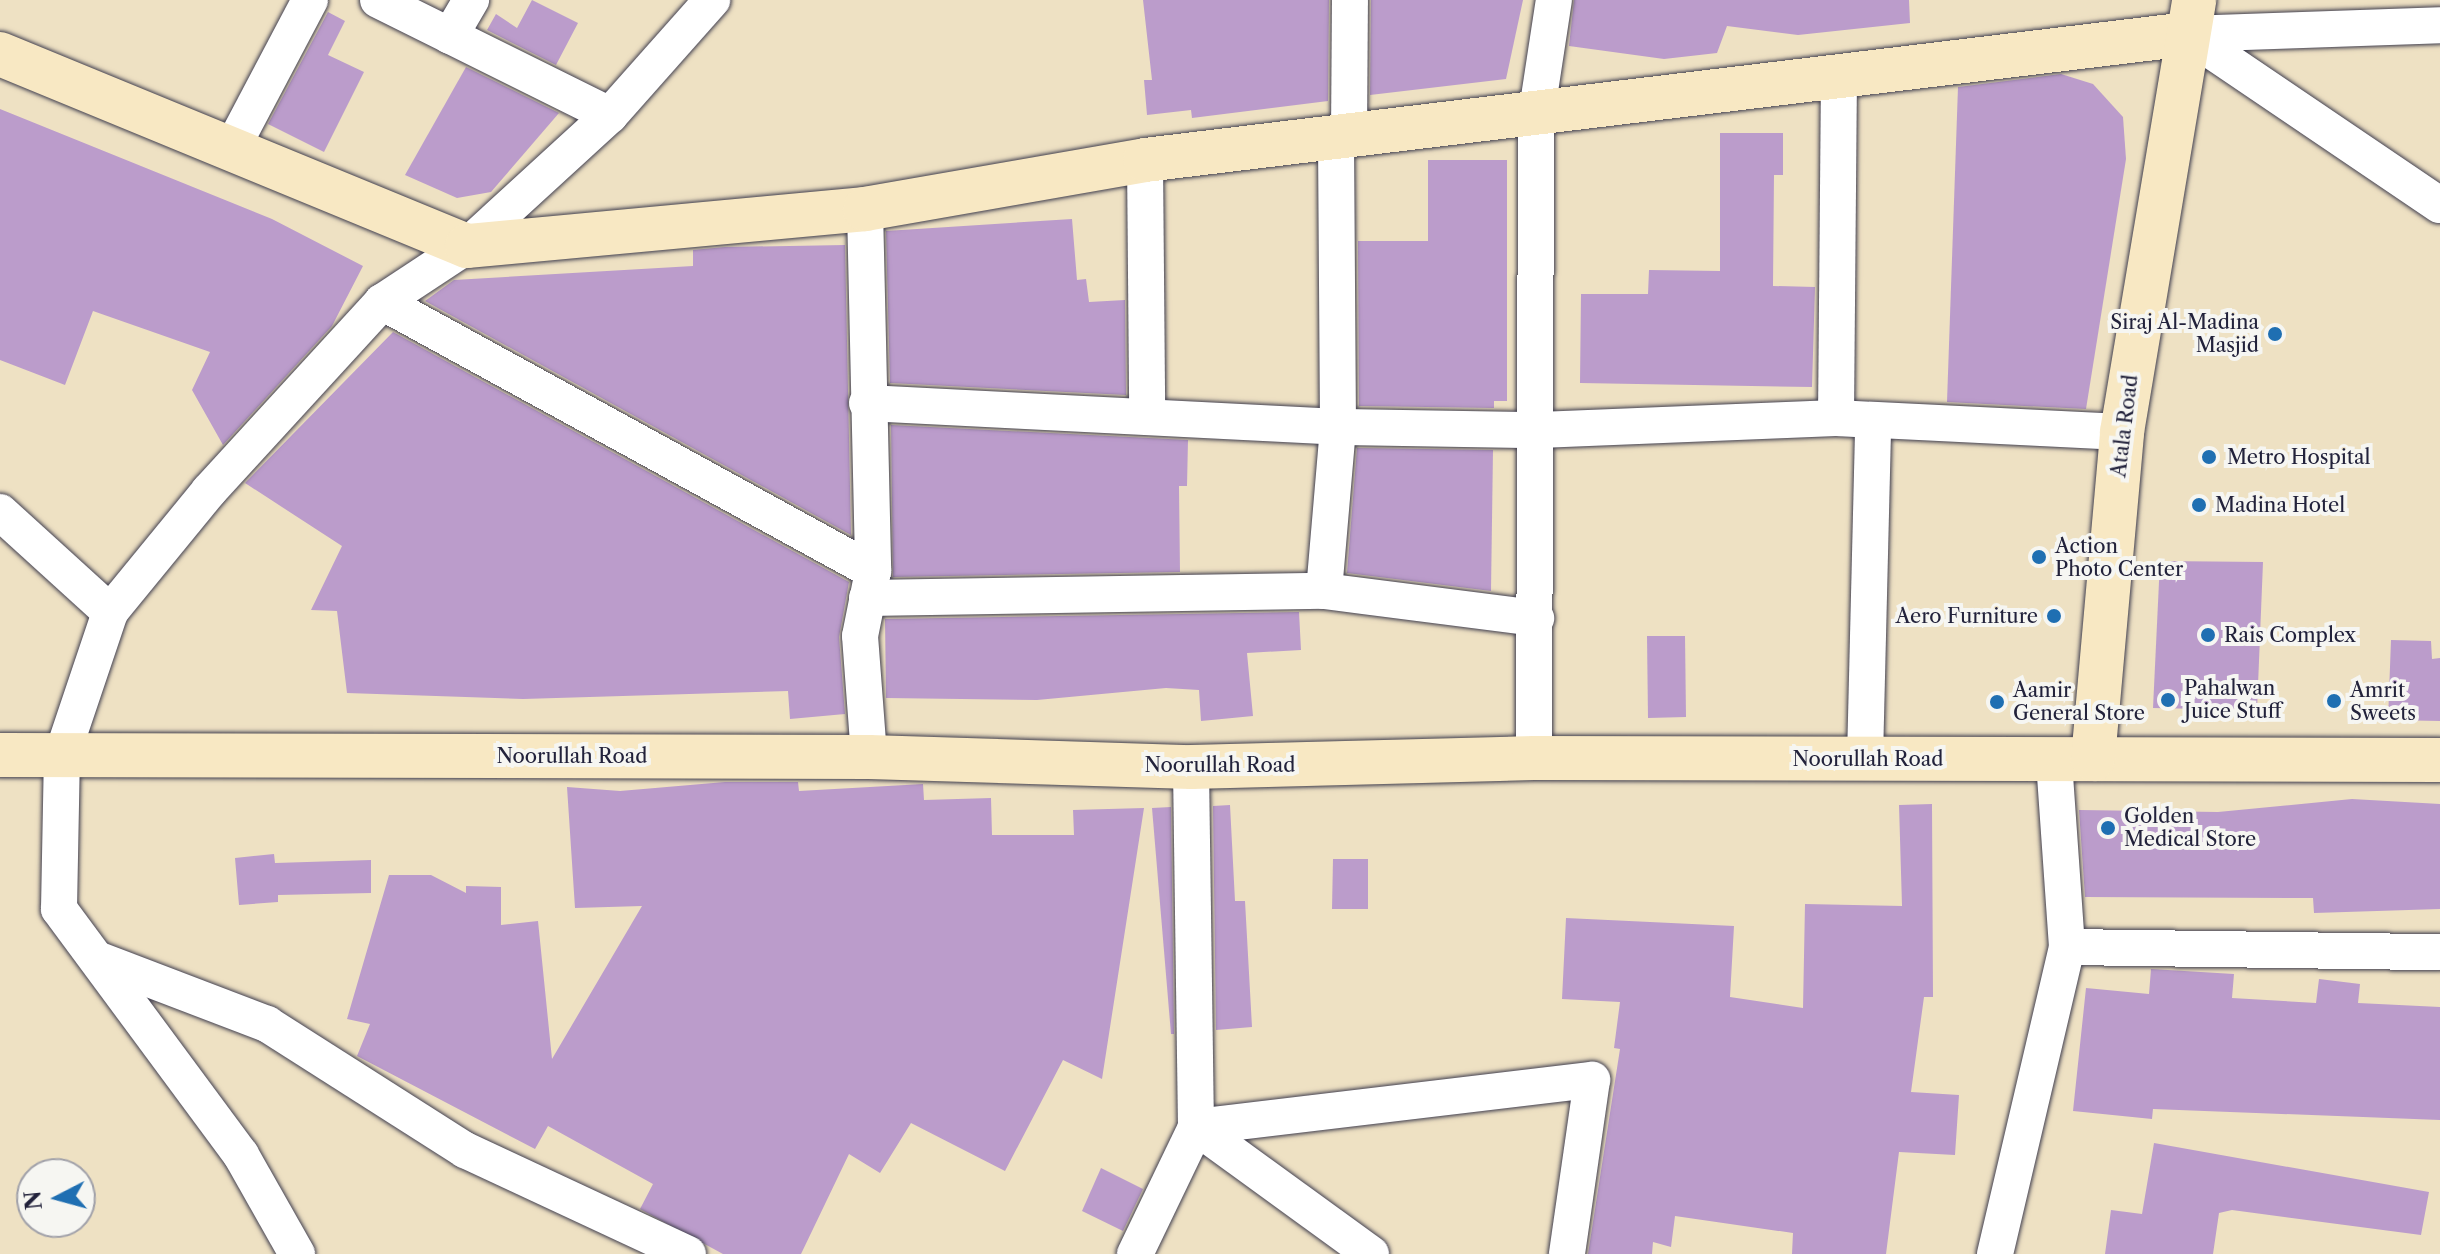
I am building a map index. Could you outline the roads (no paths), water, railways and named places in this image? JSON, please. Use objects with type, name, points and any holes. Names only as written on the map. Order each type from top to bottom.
[{"type":"main road","points":[[0,54],[467,246],[865,209],[1145,160],[1536,117],[1839,76],[2191,17]]},
{"type":"main road","name":"Atala Road","points":[[2074,759],[2122,432],[2191,17]]},
{"type":"main road","name":"Noorullah Road","points":[[0,755],[869,757],[1191,767],[1534,758],[2440,760]]},
{"type":"street","points":[[232,148],[310,0]]},
{"type":"street","points":[[378,0],[610,115]]},
{"type":"street","points":[[450,36],[471,0]]},
{"type":"street","points":[[297,1254],[241,1155],[140,1025],[102,961],[59,909],[62,755],[110,612],[382,302],[467,246],[610,115],[712,0]]},
{"type":"street","points":[[1324,591],[1338,427],[1342,137],[1350,0]]},
{"type":"street","points":[[1534,758],[1539,430],[1536,117],[1554,0]]},
{"type":"street","points":[[2191,17],[2440,25]]},
{"type":"street","points":[[2191,17],[2440,205]]},
{"type":"street","points":[[1836,418],[1839,76]]},
{"type":"street","points":[[1145,160],[1147,412]]},
{"type":"street","points":[[865,209],[870,584],[860,636],[869,757]]},
{"type":"street","points":[[382,302],[870,584],[1324,591],[1536,618]]},
{"type":"street","points":[[867,403],[1147,412],[1338,427],[1539,430],[1836,418],[2122,432]]},
{"type":"street","points":[[1865,759],[1873,422]]},
{"type":"street","points":[[0,512],[110,612]]},
{"type":"street","points":[[1995,1254],[2067,947],[2074,759]]},
{"type":"street","points":[[1135,1254],[1196,1127],[1191,767]]},
{"type":"street","points":[[2067,947],[2440,952]]},
{"type":"street","points":[[102,961],[267,1024],[465,1150],[688,1254]]},
{"type":"street","points":[[1196,1127],[1592,1080],[1567,1254]]},
{"type":"street","points":[[1196,1127],[1371,1254]]},
{"type":"place","name":"Siraj Al-Madina Masjid","points":[[2275,334]]},
{"type":"place","name":"Metro Hospital","points":[[2209,457]]},
{"type":"place","name":"Madina Hotel","points":[[2199,505]]},
{"type":"place","name":"Action Photo Center","points":[[2039,557]]},
{"type":"place","name":"Aero Furniture","points":[[2054,616]]},
{"type":"place","name":"Rais Complex","points":[[2208,635]]},
{"type":"place","name":"Pahalwan Juice Stuff","points":[[2168,700]]},
{"type":"place","name":"Amrit Sweets","points":[[2334,701]]},
{"type":"place","name":"Aamir General Store","points":[[1997,702]]},
{"type":"place","name":"Golden Medical Store","points":[[2108,828]]}]
